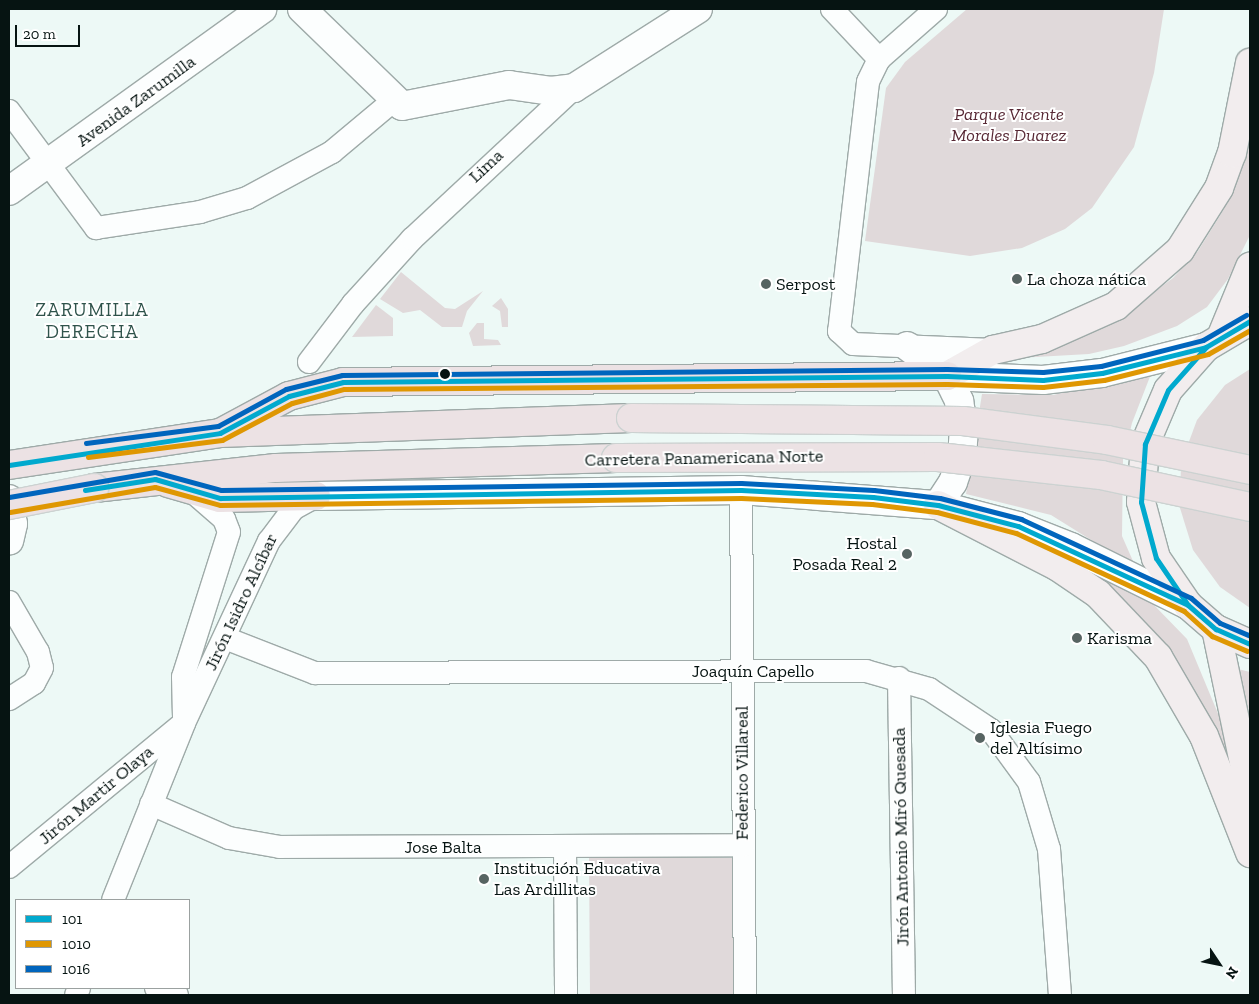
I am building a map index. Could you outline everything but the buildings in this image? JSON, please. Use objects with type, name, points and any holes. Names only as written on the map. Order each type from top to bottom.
[{"type":"highway","points":[[9,465],[85,450],[220,432],[290,396],[342,382],[947,376]]},
{"type":"highway","name":"Carretera Panamericana Norte","points":[[220,432],[631,418],[963,421],[1107,440],[1250,470]]},
{"type":"highway","name":"Carretera Panamericana Norte","points":[[9,505],[94,488],[155,479],[276,468],[616,458],[938,457],[1101,475],[1250,507]]},
{"type":"highway","points":[[155,479],[220,498],[316,496]]},
{"type":"main road","name":"Avenida Zarumilla","points":[[9,191],[262,9]]},
{"type":"main road","points":[[302,9],[393,101],[420,106],[509,85],[551,91],[574,88]]},
{"type":"main road","name":"Lima","points":[[574,88],[698,9]]},
{"type":"main road","points":[[947,376],[993,350],[1079,325],[1123,300],[1180,250],[1219,188],[1232,153],[1250,63]]},
{"type":"main road","points":[[1188,605],[1156,558],[1141,502],[1145,444],[1168,390],[1214,341],[1250,267]]},
{"type":"main road","points":[[947,376],[1044,380],[1092,374],[1214,341],[1250,321]]},
{"type":"main road","points":[[907,346],[947,376],[959,401],[964,437],[953,482],[938,505]]},
{"type":"main road","points":[[316,496],[741,490],[938,505],[1018,526],[1071,547],[1188,605],[1216,629],[1250,644]]},
{"type":"main road","points":[[9,500],[13,524],[9,541]]},
{"type":"main road","points":[[938,505],[1058,567],[1098,594],[1146,643],[1193,711],[1250,853]]},
{"type":"main road","points":[[1216,629],[1248,778],[1250,821]]},
{"type":"street","points":[[832,9],[879,59]]},
{"type":"street","points":[[936,9],[879,59],[866,89],[838,331],[853,344],[993,350]]},
{"type":"street","name":"Lima","points":[[309,362],[354,304],[412,239],[574,88]]},
{"type":"street","points":[[9,111],[96,228],[200,212],[247,198],[332,152],[393,101]]},
{"type":"street","name":"Jirón Isidro Alcíbar","points":[[184,722],[184,677],[229,532],[216,511],[189,489]]},
{"type":"street","name":"Federico Villareal","points":[[741,490],[742,845],[745,995]]},
{"type":"street","name":"Jirón Isidro Alcíbar","points":[[113,899],[184,722],[277,524],[316,496]]},
{"type":"street","points":[[9,602],[42,668],[34,683],[9,699]]},
{"type":"street","name":"Joaquín Capello","points":[[225,638],[315,673],[866,671],[898,678],[929,689],[991,730],[1029,782],[1049,849],[1060,995]]},
{"type":"street","name":"Jirón Antonio Miró Quesada","points":[[898,678],[904,995]]},
{"type":"street","name":"Jirón Martir Olaya","points":[[9,867],[184,722]]},
{"type":"street","name":"Jose Balta","points":[[151,804],[229,838],[280,847],[742,845]]},
{"type":"street","points":[[566,846],[566,995]]},
{"type":"street","points":[[159,989],[177,995]]},
{"type":"green space","name":"Parque Vicente Morales Duarez","points":[[967,9],[1164,9],[1154,73],[1134,147],[1092,208],[1065,229],[1022,248],[970,256],[865,241],[886,88],[905,62]]},
{"type":"green space","points":[[1250,140],[1250,235],[1228,279],[1207,307],[1177,326],[1124,346],[1089,354],[1018,358],[1113,322],[1173,278],[1198,251],[1224,209]]},
{"type":"green space","points":[[401,272],[445,308],[455,309],[483,291],[467,311],[462,327],[442,327],[420,310],[403,313],[380,299]]},
{"type":"green space","points":[[501,298],[508,309],[508,327],[502,327],[500,311],[492,306]]},
{"type":"green space","points":[[376,305],[393,318],[393,336],[352,337]]},
{"type":"green space","points":[[477,323],[484,323],[484,339],[498,340],[501,345],[473,346],[469,333]]},
{"type":"green space","points":[[1250,369],[1250,608],[1220,587],[1193,550],[1180,508],[1181,463],[1197,420],[1225,385]]},
{"type":"green space","points":[[1151,374],[1132,423],[1123,460],[1122,536],[1136,568],[1051,515],[966,494],[982,394],[1053,395]]},
{"type":"green space","points":[[1086,566],[1153,604],[1187,639],[1224,728],[1228,791],[1219,747],[1083,572]]},
{"type":"green space","points":[[1238,669],[1250,672],[1250,715]]},
{"type":"green space","points":[[589,858],[736,858],[735,995],[590,995]]},
{"type":"transit line","name":"1016","points":[[86,443],[218,426],[286,389],[342,375],[947,369],[1043,372],[1101,366],[1203,340],[1246,315]]},
{"type":"transit line","name":"101","points":[[1250,321],[1206,347],[1168,390],[1145,444],[1141,502],[1156,558],[1188,605],[1216,629],[1250,644]]},
{"type":"transit line","name":"1010","points":[[88,457],[222,440],[292,403],[344,389],[947,384],[1043,387],[1104,380],[1208,354],[1250,330]]},
{"type":"transit line","name":"101","points":[[9,465],[220,433],[289,396],[343,382],[947,376],[1043,380],[1102,373],[1206,347]]},
{"type":"transit line","name":"1016","points":[[9,497],[155,472],[221,490],[741,483],[874,490],[940,498],[1021,519],[1191,598],[1220,623],[1250,636]]},
{"type":"transit line","name":"101","points":[[85,490],[155,479],[220,498],[741,490],[873,497],[938,505],[1018,526],[1188,605]]},
{"type":"transit line","name":"1010","points":[[10,512],[155,487],[220,505],[741,498],[872,504],[937,512],[1016,533],[1184,611],[1212,636],[1247,651]]},
{"type":"place","name":"La choza nática","points":[[1017,279]]},
{"type":"place","name":"Serpost","points":[[766,284]]},
{"type":"place","name":"Hostal Posada Real 2","points":[[907,554]]},
{"type":"place","name":"Karisma","points":[[1077,638]]},
{"type":"place","name":"Iglesia Fuego del Altísimo","points":[[980,738]]},
{"type":"place","name":"Institución Educativa Las Ardillitas","points":[[484,879]]},
{"type":"district","name":"ZARUMILLA DERECHA","points":[[92,321]]}]
